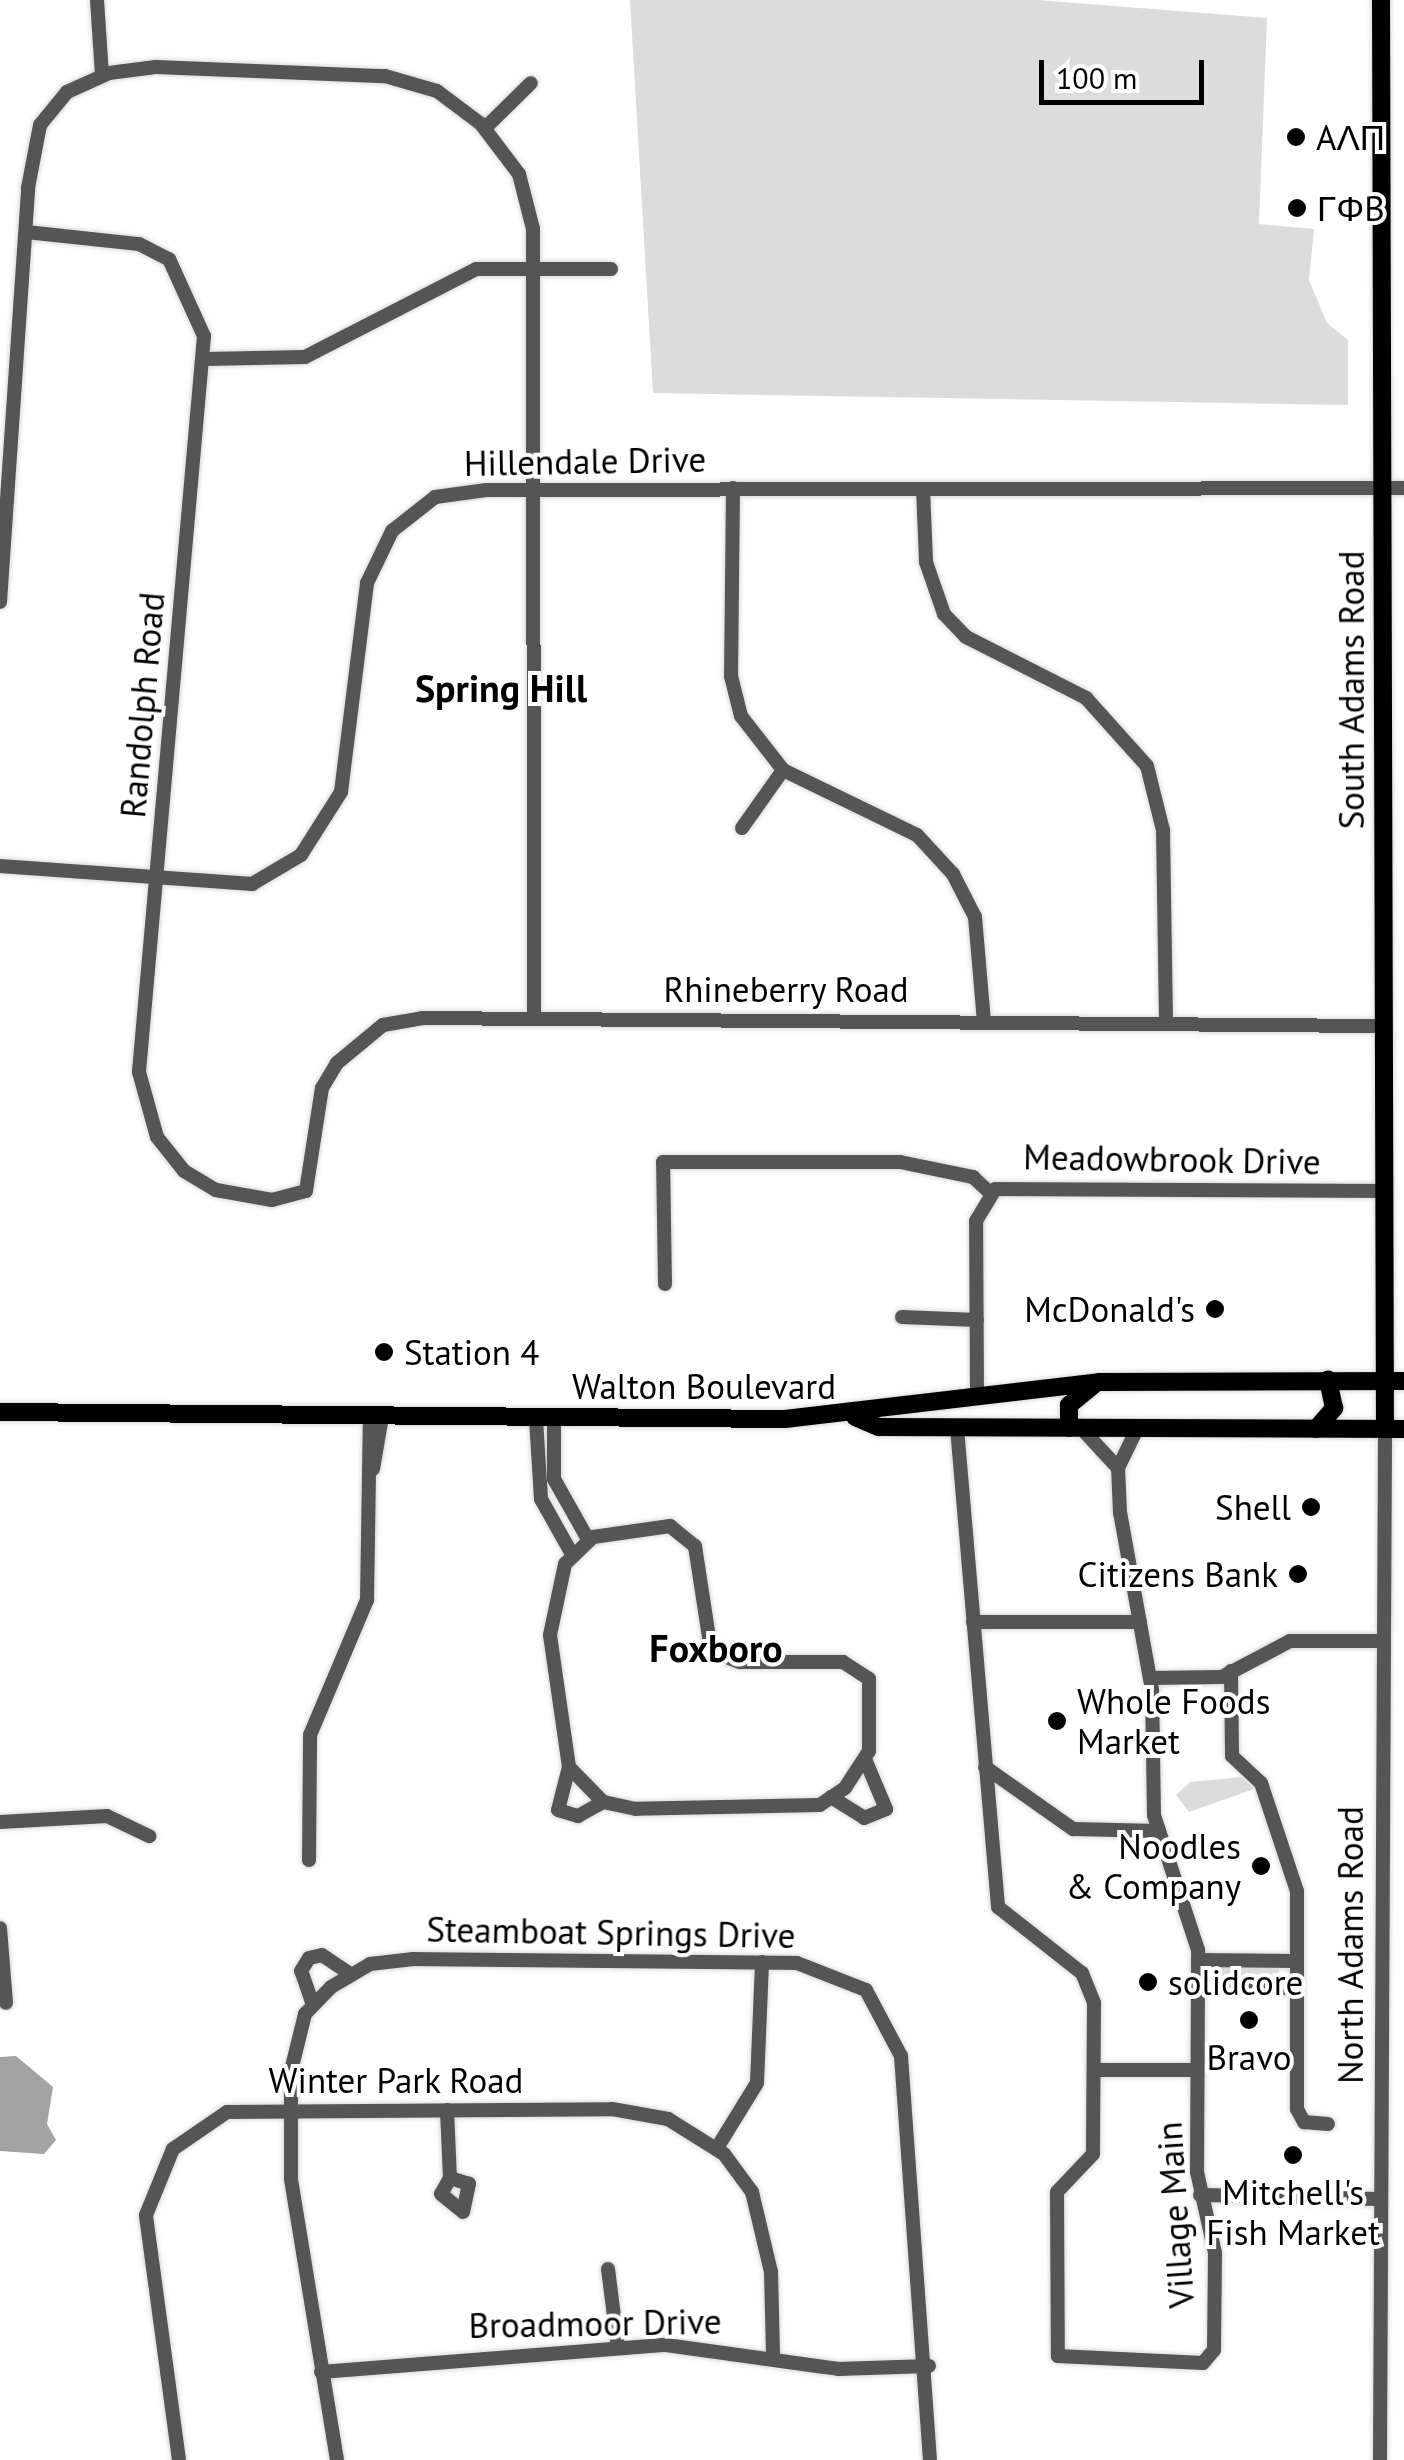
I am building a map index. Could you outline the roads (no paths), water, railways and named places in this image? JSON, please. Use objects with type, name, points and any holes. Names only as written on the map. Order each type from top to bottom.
[{"type":"main road","name":"South Adams Road","points":[[1380,0],[1394,488],[1382,1192],[1394,1429]]},
{"type":"main road","points":[[1316,1428],[1334,1408],[1328,1380]]},
{"type":"main road","name":"Walton Boulevard","points":[[0,1412],[545,1420],[854,1417],[942,1399],[1099,1382],[1394,1380]]},
{"type":"main road","points":[[1075,1428],[1069,1405],[1099,1382]]},
{"type":"main road","points":[[936,1427],[942,1399]]},
{"type":"main road","points":[[854,1417],[957,1428],[1394,1429]]},
{"type":"street","points":[[97,0],[102,76]]},
{"type":"street","points":[[0,602],[26,232],[40,125],[68,92],[102,76],[156,68],[385,76],[437,91],[484,128],[519,174],[534,264],[534,1018]]},
{"type":"street","points":[[484,128],[531,82]]},
{"type":"street","name":"Randolph Road","points":[[26,232],[138,244],[169,259],[195,302],[204,360],[139,1072],[157,1137],[184,1171],[216,1190],[272,1200],[306,1190]]},
{"type":"street","points":[[204,360],[305,357],[456,276],[534,264],[610,269]]},
{"type":"street","points":[[733,488],[731,676],[750,733],[783,770],[917,835],[953,874],[974,917],[984,1021]]},
{"type":"street","name":"Hillendale Drive","points":[[0,866],[156,881],[252,884],[302,855],[341,792],[367,584],[392,531],[435,497],[534,490],[733,488],[1394,488]]},
{"type":"street","points":[[923,489],[926,562],[944,614],[966,636],[1086,698],[1146,766],[1163,830],[1166,1022]]},
{"type":"street","points":[[742,828],[783,770]]},
{"type":"street","name":"Rhineberry Road","points":[[306,1190],[322,1088],[354,1044],[422,1018],[1383,1026]]},
{"type":"street","points":[[664,1284],[663,1162],[900,1162],[973,1176],[988,1192]]},
{"type":"street","name":"Meadowbrook Drive","points":[[978,1394],[976,1221],[988,1192],[1382,1192]]},
{"type":"street","points":[[902,1318],[976,1320]]},
{"type":"street","points":[[309,1860],[310,1735],[365,1611],[376,1418]]},
{"type":"street","points":[[545,1420],[554,1479],[589,1541]]},
{"type":"street","points":[[545,1420],[541,1498],[573,1556]]},
{"type":"street","points":[[1075,1428],[1118,1468],[1138,1427]]},
{"type":"street","name":"Village Main","points":[[957,1428],[998,1908],[1086,1980],[1094,2070],[1093,2154],[1057,2192],[1058,2356],[1211,2359],[1215,2253],[1200,2195],[1198,1960],[1159,1831],[1150,1678],[1118,1468]]},
{"type":"street","name":"North Adams Road","points":[[1380,2460],[1381,1641],[1394,1429]]},
{"type":"street","points":[[831,1798],[864,1818],[886,1809],[866,1759],[874,1710],[860,1667],[720,1658],[702,1633],[691,1537],[634,1526],[589,1541],[573,1556],[550,1623],[569,1767],[558,1810],[578,1816],[603,1802],[788,1812],[831,1798],[866,1759]]},
{"type":"street","points":[[973,1622],[1140,1622]]},
{"type":"street","points":[[1150,1678],[1232,1671],[1290,1641],[1381,1641]]},
{"type":"street","points":[[1232,1671],[1232,1756],[1260,1783],[1293,1876],[1296,2109],[1304,2122],[1328,2124]]},
{"type":"street","points":[[569,1767],[603,1802]]},
{"type":"street","points":[[985,1767],[1073,1829],[1159,1831]]},
{"type":"street","points":[[0,1822],[118,1817],[149,1836]]},
{"type":"street","points":[[0,1928],[6,2002]]},
{"type":"street","name":"Steamboat Springs Drive","points":[[313,2004],[301,1970],[309,1958],[322,1954],[350,1974]]},
{"type":"street","name":"Steamboat Springs Drive","points":[[337,2460],[321,2372],[290,2108],[295,2046],[313,2004],[350,1974],[414,1959],[762,1962],[841,1973],[866,1990],[895,2039],[929,2366],[930,2460]]},
{"type":"street","points":[[1198,1960],[1297,1961]]},
{"type":"street","points":[[762,1962],[756,2083],[718,2148],[764,2226],[773,2356]]},
{"type":"street","points":[[1198,1987],[1297,1988]]},
{"type":"street","points":[[1094,2070],[1197,2070]]},
{"type":"street","name":"Winter Park Road","points":[[179,2460],[146,2232],[149,2195],[159,2166],[195,2130],[227,2112],[290,2108],[646,2113],[718,2148]]},
{"type":"street","points":[[447,2110],[450,2178]]},
{"type":"street","points":[[1200,2195],[1380,2199]]},
{"type":"street","points":[[608,2268],[618,2348]]},
{"type":"street","name":"Broadmoor Drive","points":[[321,2372],[618,2348],[773,2356],[849,2370],[929,2366]]},
{"type":"place","name":"AΛΠ","points":[[1296,137]]},
{"type":"place","name":"ΓΦB","points":[[1297,208]]},
{"type":"place","name":"McDonald's","points":[[1215,1309]]},
{"type":"place","name":"Station 4","points":[[384,1352]]},
{"type":"place","name":"Shell","points":[[1311,1507]]},
{"type":"place","name":"Citizens Bank","points":[[1298,1574]]},
{"type":"place","name":"Whole Foods Market","points":[[1057,1721]]},
{"type":"place","name":"Noodles & Company","points":[[1261,1866]]},
{"type":"place","name":"solidcore","points":[[1148,1982]]},
{"type":"place","name":"Bravo","points":[[1249,2020]]},
{"type":"place","name":"Mitchell's Fish Market","points":[[1293,2155]]},
{"type":"district","name":"Spring Hill","points":[[501,688]]},
{"type":"district","name":"Foxboro","points":[[716,1648]]}]
